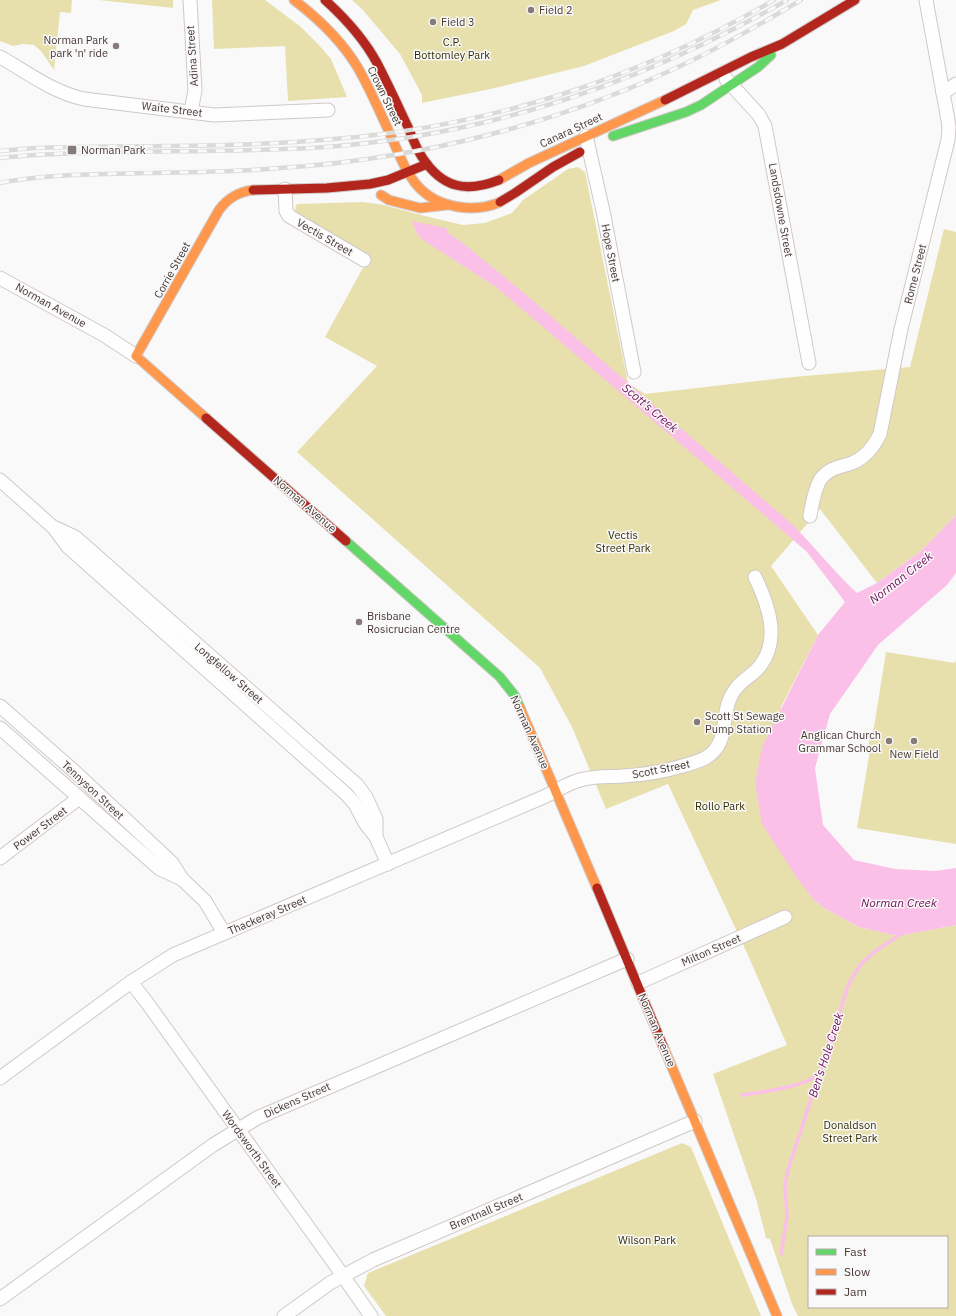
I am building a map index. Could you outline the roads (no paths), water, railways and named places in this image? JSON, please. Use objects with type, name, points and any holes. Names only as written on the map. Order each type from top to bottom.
[{"type":"street","name":"Adina Street","points":[[190,0],[194,90],[191,112]]},
{"type":"street","name":"Crown Street","points":[[294,0],[327,28],[346,49],[378,109],[407,173],[426,194],[447,204]]},
{"type":"street","name":"Crown Street","points":[[325,0],[345,18],[368,48],[429,167]]},
{"type":"street","points":[[782,44],[854,0]]},
{"type":"street","name":"Rome Street","points":[[810,516],[814,497],[821,479],[836,467],[861,458],[872,448],[880,434],[902,329],[949,134],[948,120],[926,0]]},
{"type":"street","name":"Canara Street","points":[[429,167],[440,178],[455,185],[470,188],[499,180],[529,163],[686,112],[701,105],[758,67],[782,44]]},
{"type":"street","name":"Canara Street","points":[[447,204],[470,208],[498,202],[593,142],[674,96],[751,57],[782,44]]},
{"type":"street","name":"Waite Street","points":[[0,57],[25,66],[56,89],[75,97],[191,112],[223,114],[328,110]]},
{"type":"street","name":"Landsdowne Street","points":[[721,73],[759,115],[765,126],[809,363]]},
{"type":"street","points":[[943,93],[956,84]]},
{"type":"street","name":"Hope Street","points":[[593,142],[603,211],[634,372]]},
{"type":"street","points":[[285,189],[327,188],[378,183],[429,167]]},
{"type":"street","points":[[404,187],[429,167]]},
{"type":"street","points":[[327,188],[353,194]]},
{"type":"street","name":"Corrie Street","points":[[136,356],[216,215],[225,202],[231,196],[246,191],[285,189]]},
{"type":"street","name":"Vectis Street","points":[[285,189],[286,211],[289,216],[364,260]]},
{"type":"street","points":[[394,192],[377,196],[420,208],[447,204]]},
{"type":"street","name":"Norman Avenue","points":[[0,278],[98,332],[136,356],[500,677],[515,696],[638,983],[777,1316]]},
{"type":"street","name":"Longfellow Street","points":[[0,480],[54,528],[75,537],[357,785],[366,797],[376,820],[376,837],[388,864]]},
{"type":"street","name":"Scott Street","points":[[556,791],[584,779],[642,774],[677,768],[702,760],[713,752],[722,739],[725,712],[732,693],[760,666],[765,657],[769,644],[771,631],[769,614],[764,595],[754,577]]},
{"type":"street","name":"Tennyson Street","points":[[0,706],[75,772],[174,865],[182,879],[205,901],[224,933]]},
{"type":"street","name":"Tennyson Street","points":[[0,728],[160,868],[182,879]]},
{"type":"street","name":"Thackeray Street","points":[[0,1078],[131,982],[173,955],[556,791]]},
{"type":"street","name":"Power Street","points":[[0,858],[79,798]]},
{"type":"street","name":"Milton Street","points":[[638,983],[785,917]]},
{"type":"street","name":"Dickens Street","points":[[0,1299],[213,1145],[270,1111],[627,959]]},
{"type":"street","name":"Wordsworth Street","points":[[131,982],[371,1316]]},
{"type":"street","name":"Brentnall Street","points":[[284,1316],[318,1291],[373,1260],[695,1121]]},
{"type":"water","name":"Norman Creek","points":[[412,221],[446,228],[448,233],[464,244],[525,294],[793,525],[840,577],[857,593],[877,583],[921,551],[956,515],[956,573],[947,585],[878,645],[830,714],[815,768],[823,825],[854,860],[895,869],[935,871],[956,868],[956,925],[898,936],[859,927],[824,908],[814,900],[797,878],[762,824],[755,783],[762,747],[818,635],[845,602],[807,552],[496,287],[423,240],[417,234]]},
{"type":"waterway","name":"Ben's Hole Creek","points":[[781,1254],[787,1217],[785,1184],[788,1170],[849,983],[861,964],[874,952],[901,934]]},
{"type":"waterway","points":[[742,1095],[793,1086],[803,1083],[818,1075]]},
{"type":"railway","points":[[0,151],[34,148],[222,145],[297,142],[392,133],[449,123],[506,110],[562,94],[617,75],[671,53],[723,28],[774,0]]},
{"type":"railway","points":[[0,158],[63,154],[311,148],[375,142],[437,133],[498,119],[558,102],[617,82],[674,58],[787,0]]},
{"type":"railway","points":[[0,183],[65,175],[214,172],[258,170],[334,163],[387,156],[493,134],[545,119],[646,81],[722,45],[801,0]]},
{"type":"place","name":"Field 2","points":[[531,10]]},
{"type":"place","name":"Field 3","points":[[433,22]]},
{"type":"place","name":"Norman Park park 'n' ride","points":[[116,46]]},
{"type":"place","name":"Norman Park","points":[[72,150]]},
{"type":"place","name":"Brisbane Rosicrucian Centre","points":[[359,622]]},
{"type":"place","name":"Scott St Sewage Pump Station","points":[[697,722]]},
{"type":"place","name":"Anglican Church Grammar School","points":[[889,741]]},
{"type":"place","name":"New Field","points":[[914,741]]},
{"type":"park label","name":"C.P. Bottomley Park","points":[[452,48]]},
{"type":"park label","name":"Vectis Street Park","points":[[623,541]]},
{"type":"park label","name":"Rollo Park","points":[[720,806]]},
{"type":"park label","name":"Donaldson Street Park","points":[[850,1131]]},
{"type":"park label","name":"Wilson Park","points":[[647,1240]]},
{"type":"water label","name":"Scott's Creek","points":[[650,408]]}]
